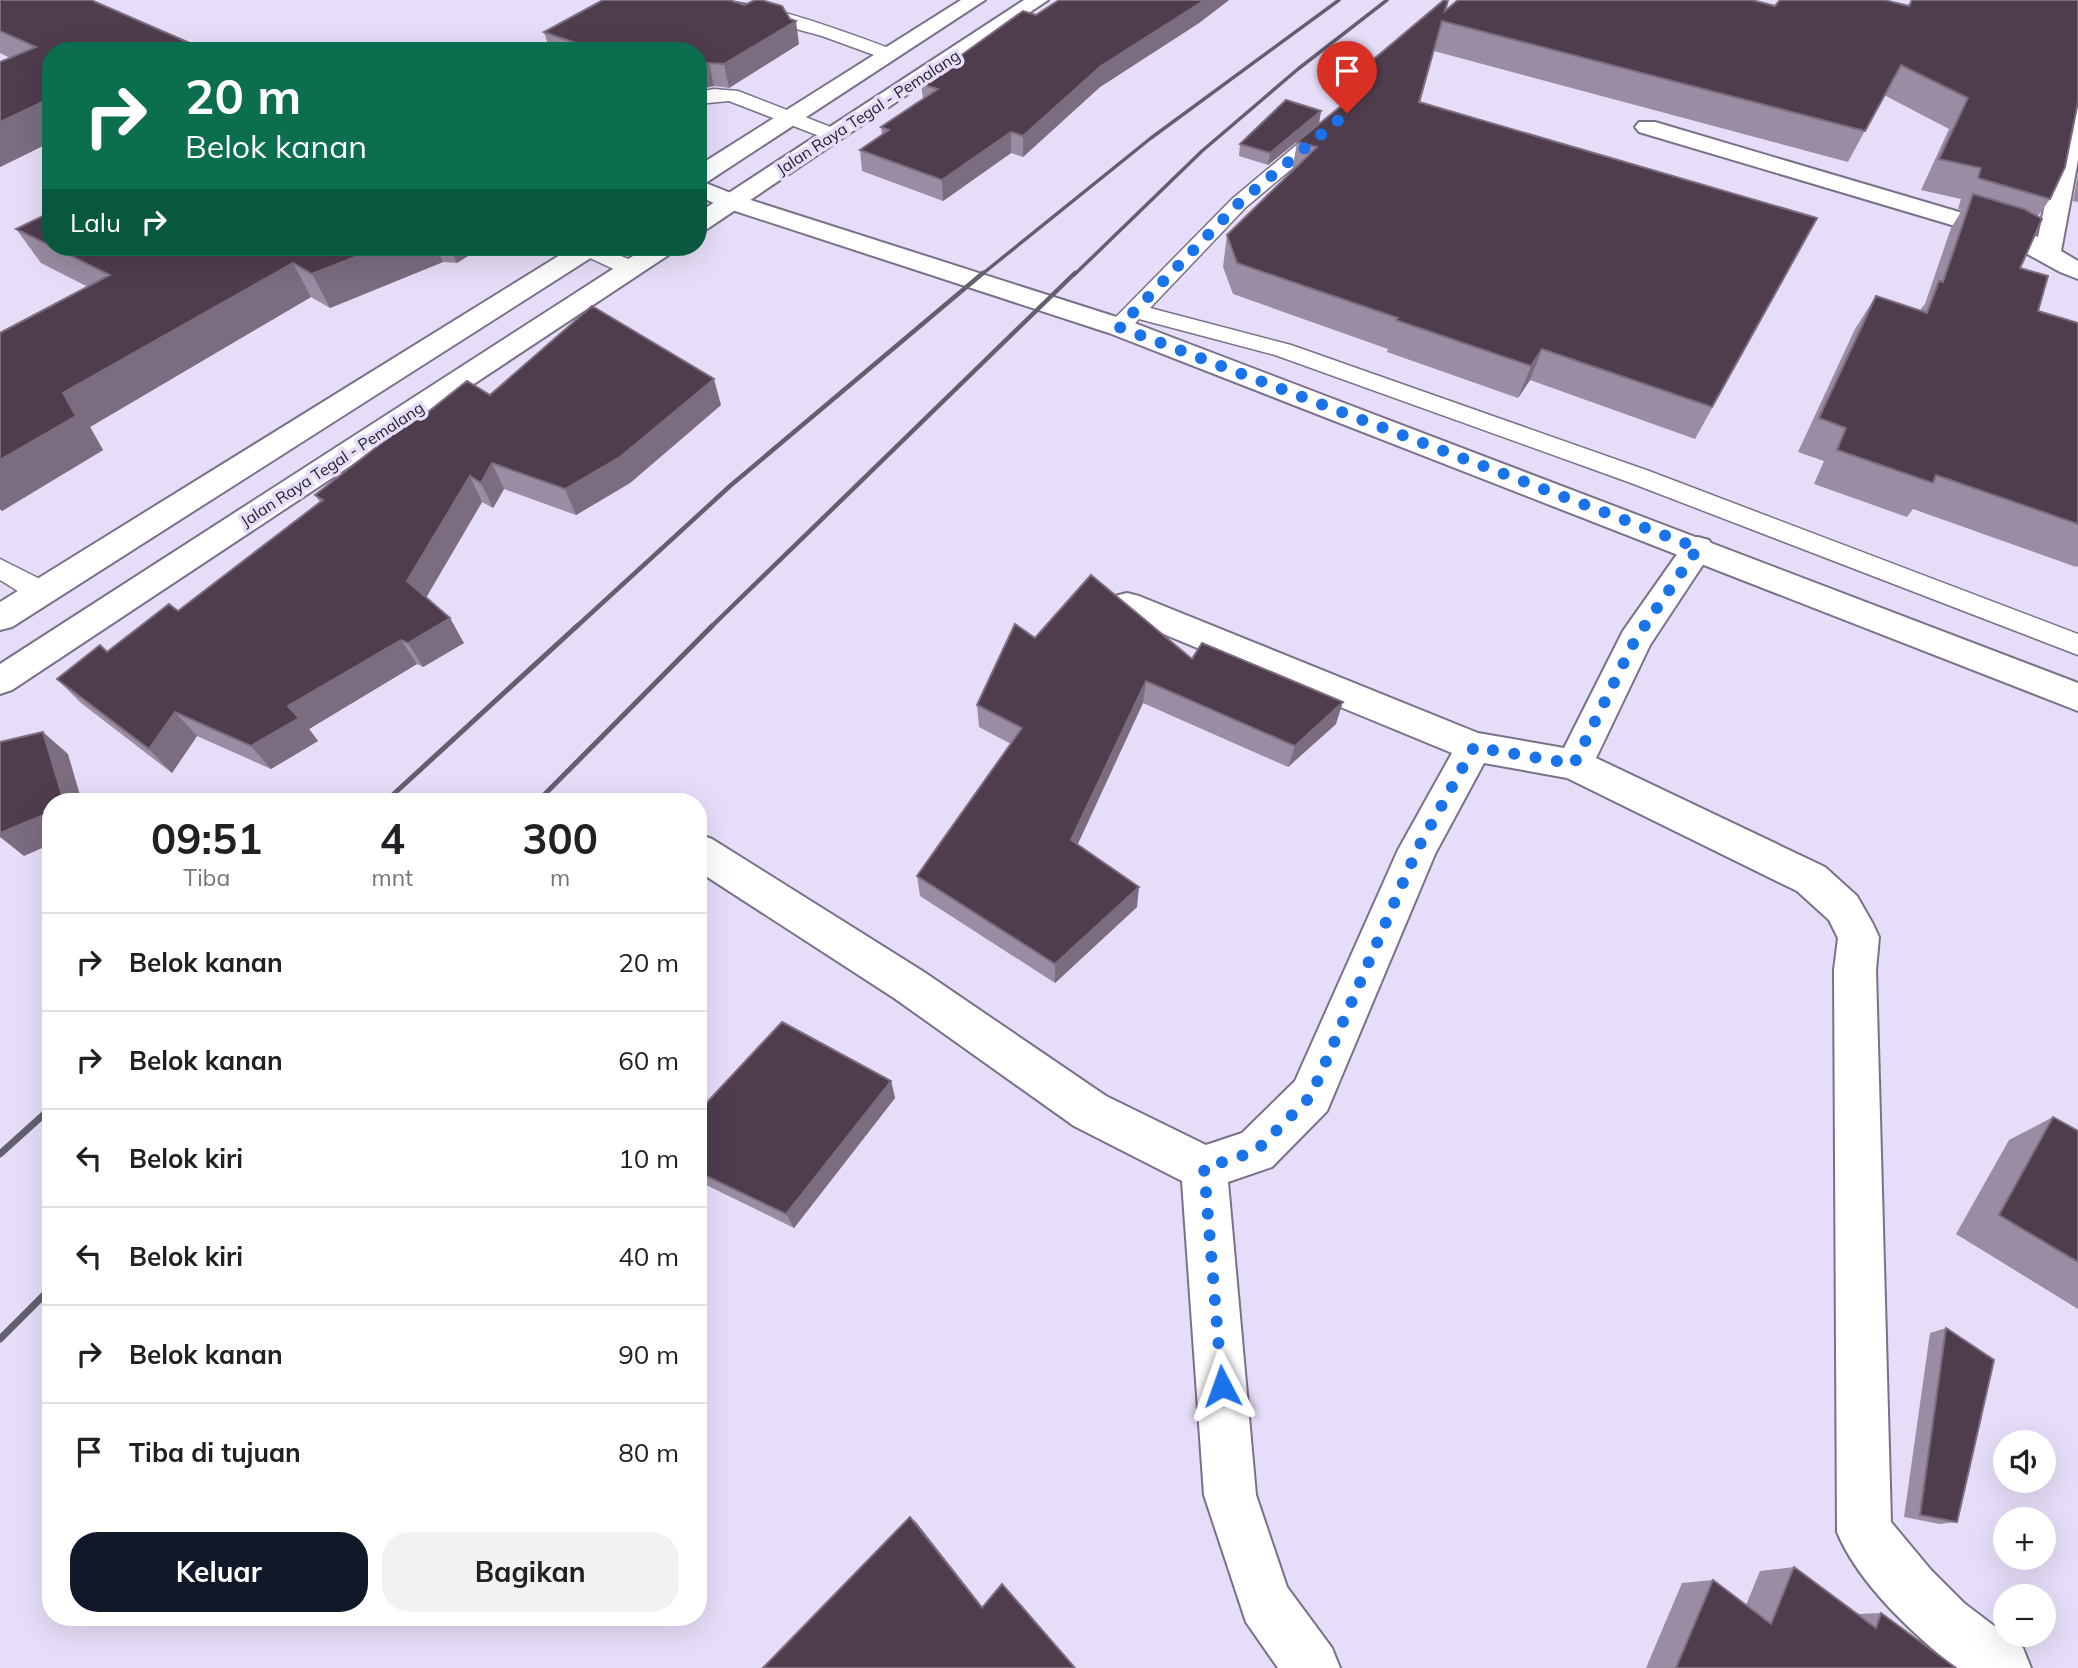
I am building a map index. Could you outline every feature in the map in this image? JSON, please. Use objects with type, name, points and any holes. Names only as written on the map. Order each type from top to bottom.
[{"type":"main road","name":"Jalan Raya Tegal - Pemalang","points":[[707,171],[975,0]]},
{"type":"main road","name":"Jalan Raya Tegal - Pemalang","points":[[707,218],[1038,0]]},
{"type":"main road","points":[[2048,251],[2078,100]]},
{"type":"main road","points":[[1647,127],[2011,235],[2048,251],[2062,264],[2078,271]]},
{"type":"main road","points":[[707,191],[732,202],[1127,319],[2078,697]]},
{"type":"main road","points":[[0,618],[574,256]]},
{"type":"main road","name":"Jalan Raya Tegal - Pemalang","points":[[0,681],[649,256]]},
{"type":"main road","points":[[1574,764],[1635,640],[1698,548]]},
{"type":"main road","points":[[1127,605],[1474,747],[1574,764],[1811,879],[1843,908],[1858,937],[1855,970],[1864,1532],[1905,1585],[1964,1642],[2003,1668]]},
{"type":"main road","points":[[707,856],[909,985],[1090,1111],[1204,1168],[1256,1151],[1311,1096],[1417,850],[1474,747]]},
{"type":"main road","points":[[1204,1168],[1230,1495],[1265,1603],[1312,1668]]},
{"type":"lane","points":[[710,0],[828,32],[891,55]]},
{"type":"lane","points":[[707,96],[732,95],[834,135]]},
{"type":"lane","points":[[1127,319],[1239,203],[1336,122]]},
{"type":"lane","points":[[604,256],[630,268]]},
{"type":"lane","points":[[1127,319],[1283,350],[1640,477],[2078,645]]},
{"type":"lane","points":[[0,568],[42,592]]},
{"type":"building","points":[[0,0],[91,0],[187,42],[42,42],[42,102],[0,122],[0,62],[36,47],[0,31]]},
{"type":"building","points":[[603,0],[729,0],[745,5],[761,0],[782,6],[790,19],[796,21],[724,64],[707,63],[707,42],[573,42],[544,32]]},
{"type":"building","points":[[1059,0],[1205,0],[1101,66],[1023,136],[1011,132],[942,180],[860,150],[889,130],[881,127],[938,89],[921,84],[1023,11],[1036,15]]},
{"type":"building","points":[[1444,0],[1448,0],[1445,11],[1458,0],[1752,0],[1775,6],[1780,0],[1884,0],[1909,6],[1912,0],[2078,0],[2078,102],[2065,167],[2050,199],[1978,178],[1981,168],[1939,159],[1968,98],[1901,65],[1865,131],[1442,21],[1419,102],[1817,218],[1712,407],[1542,349],[1531,366],[1237,263],[1227,235],[1317,147],[1297,142],[1362,89],[1365,82],[1355,75]]},
{"type":"building","points":[[1286,100],[1321,111],[1270,153],[1240,144]]},
{"type":"building","points":[[1973,194],[2024,209],[2042,219],[2020,268],[2048,276],[2038,311],[2078,323],[2078,524],[1936,475],[1933,483],[1837,450],[1846,428],[1819,418],[1876,296],[1927,313],[1939,281],[1943,282]]},
{"type":"building","points":[[42,216],[42,242],[16,229]]},
{"type":"building","points":[[71,256],[357,256],[312,274],[293,263],[63,393],[76,416],[0,460],[0,333],[110,275]]},
{"type":"building","points":[[592,306],[714,379],[620,457],[565,489],[492,463],[481,483],[470,476],[407,581],[450,618],[408,643],[401,640],[288,706],[299,718],[251,746],[175,712],[149,749],[57,679],[100,645],[107,652],[169,604],[178,611],[323,500],[315,495],[424,410],[428,412],[467,381],[490,395]]},
{"type":"building","points":[[1091,575],[1192,659],[1202,643],[1343,702],[1295,746],[1146,681],[1071,840],[1139,887],[1055,964],[917,876],[1022,728],[977,705],[1015,624],[1035,638]]},
{"type":"building","points":[[43,732],[61,793],[42,793],[42,816],[0,833],[0,742]]},
{"type":"building","points":[[782,1022],[891,1081],[786,1214],[707,1176],[707,1102]]},
{"type":"building","points":[[2053,1117],[2078,1131],[2078,1262],[1999,1215]]},
{"type":"building","points":[[1946,1328],[1994,1360],[1957,1522],[1920,1515]]},
{"type":"building","points":[[910,1517],[982,1608],[1002,1584],[1075,1668],[763,1668]]},
{"type":"building","points":[[1794,1567],[1876,1628],[1881,1613],[1956,1668],[1676,1668],[1713,1580],[1771,1624]]},
{"type":"railway","points":[[981,275],[1151,138],[1339,0]]},
{"type":"railway","points":[[1074,275],[1202,151],[1298,69],[1387,0]]},
{"type":"railway","points":[[575,628],[730,486],[983,273]]},
{"type":"railway","points":[[710,628],[1075,273]]},
{"type":"railway","points":[[395,793],[577,626]]},
{"type":"railway","points":[[546,793],[710,628]]},
{"type":"railway","points":[[0,1154],[42,1116]]},
{"type":"railway","points":[[0,1339],[42,1297]]},
{"type":"route","points":[[1222,1386],[1204,1168],[1256,1151],[1311,1096],[1417,850],[1474,747],[1574,764],[1635,640],[1698,548],[1119,327],[1239,203],[1347,113]]}]
